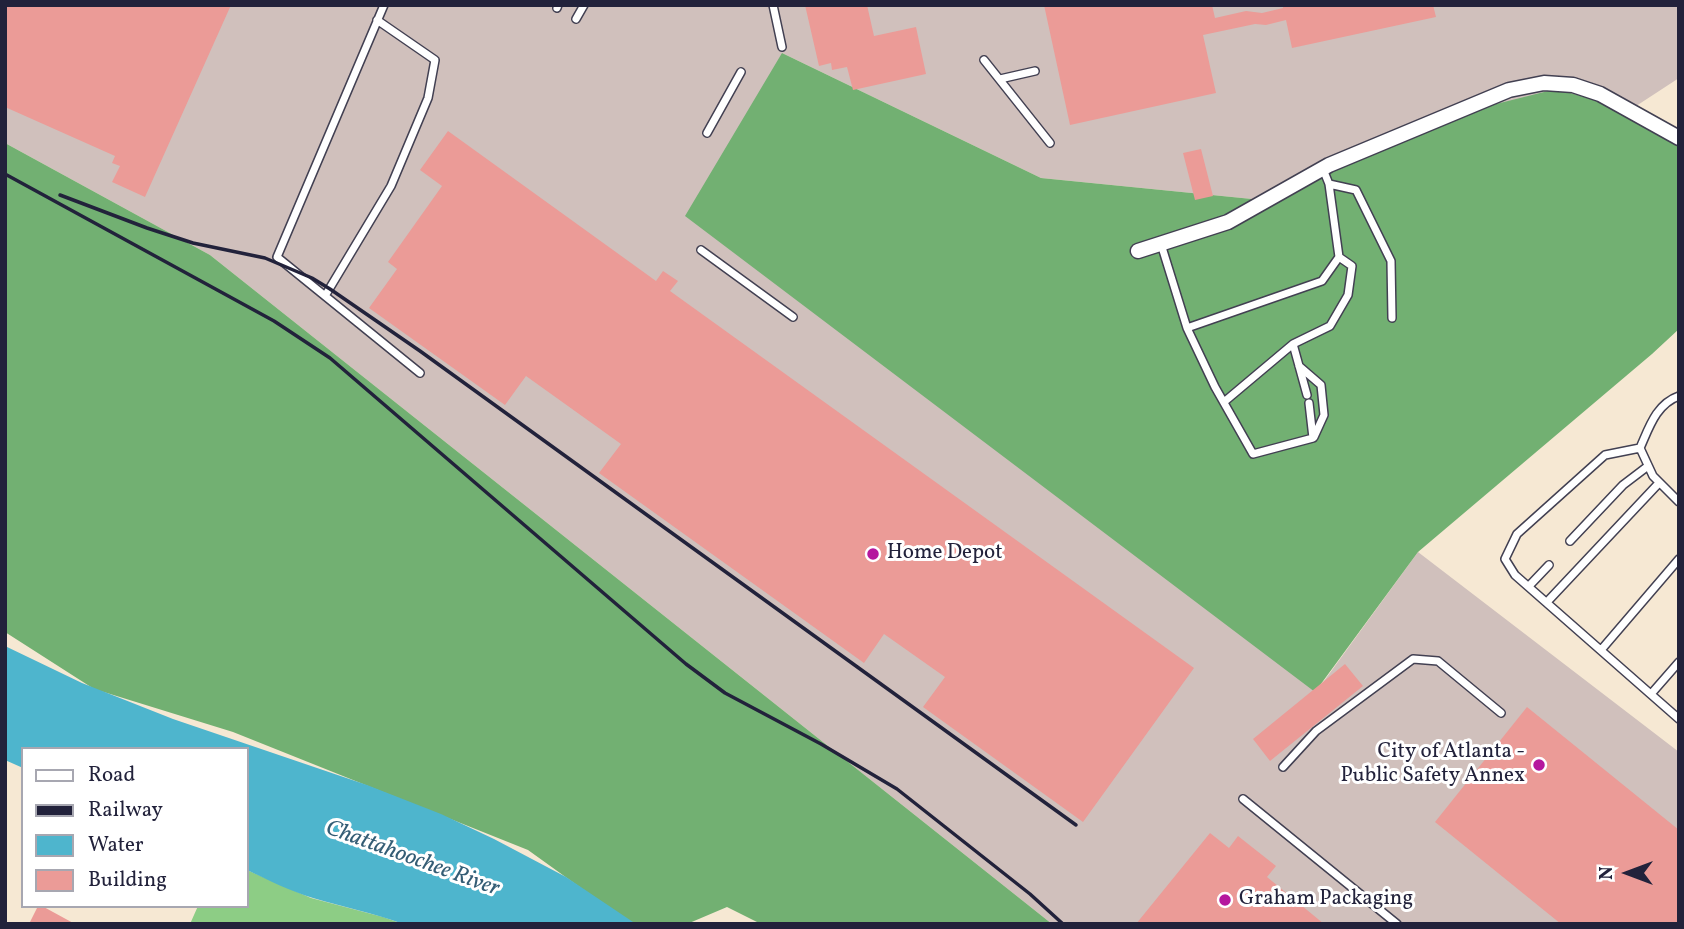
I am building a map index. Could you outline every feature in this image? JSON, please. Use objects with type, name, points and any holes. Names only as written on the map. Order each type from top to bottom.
[{"type":"street","points":[[1138,251],[1228,222],[1323,168],[1509,90],[1544,83],[1573,85],[1600,94],[1679,138]]},
{"type":"lane","points":[[384,5],[277,257],[420,373]]},
{"type":"lane","points":[[576,19],[584,5]]},
{"type":"lane","points":[[773,5],[782,47]]},
{"type":"lane","points":[[326,296],[391,186],[428,98],[435,60],[377,20]]},
{"type":"lane","points":[[984,60],[1050,143]]},
{"type":"lane","points":[[1000,79],[1035,71]]},
{"type":"lane","points":[[707,133],[741,72]]},
{"type":"lane","points":[[1187,328],[1322,281],[1339,257],[1329,184],[1323,168]]},
{"type":"lane","points":[[1329,184],[1356,190],[1391,261],[1392,318]]},
{"type":"lane","points":[[1160,242],[1187,328],[1215,387],[1253,454],[1314,438]]},
{"type":"lane","points":[[701,250],[793,317]]},
{"type":"lane","points":[[1224,402],[1293,344],[1330,326],[1348,295],[1352,266],[1339,257]]},
{"type":"lane","points":[[1293,344],[1308,399],[1314,438]]},
{"type":"lane","points":[[1299,366],[1321,386],[1324,415],[1314,438]]},
{"type":"lane","points":[[1679,396],[1672,398],[1657,412],[1640,448],[1653,476],[1679,502]]},
{"type":"lane","points":[[1640,448],[1605,455],[1517,534],[1505,559],[1516,575],[1679,719]]},
{"type":"lane","points":[[1570,541],[1623,485],[1648,466]]},
{"type":"lane","points":[[1547,602],[1659,483]]},
{"type":"lane","points":[[1601,650],[1679,559]]},
{"type":"lane","points":[[1529,586],[1549,565]]},
{"type":"lane","points":[[1283,767],[1316,731],[1413,659],[1438,662],[1501,713]]},
{"type":"lane","points":[[1651,694],[1679,662]]},
{"type":"lane","points":[[1243,799],[1397,924]]},
{"type":"shaded area","points":[[5,5],[1679,5],[1679,78],[1630,110],[1262,200],[1041,178],[782,53],[1316,692],[1418,552],[1679,752],[1679,924],[1052,924],[210,255],[5,143]]},
{"type":"green space","points":[[782,53],[1041,178],[1262,200],[1468,111],[1556,89],[1630,110],[1679,143],[1679,329],[1418,552],[1315,692],[685,216]]},
{"type":"green space","points":[[5,143],[210,255],[1052,924],[761,924],[727,907],[687,924],[631,924],[528,850],[233,732],[94,689],[5,632]]},
{"type":"green space","points":[[248,870],[311,898],[403,924],[190,924],[197,908],[248,908]]},
{"type":"water","name":"Chattahoochee River","points":[[5,646],[82,683],[173,719],[367,785],[441,814],[566,877],[636,924],[403,924],[313,898],[279,885],[248,870],[248,747],[21,747],[21,767],[5,760]]},
{"type":"building","points":[[5,5],[231,5],[145,197],[112,182],[120,166],[112,163],[115,156],[5,107]]},
{"type":"building","points":[[805,5],[867,5],[874,36],[916,27],[926,74],[853,90],[847,67],[832,70],[831,63],[819,66]]},
{"type":"building","points":[[1044,5],[1212,5],[1215,18],[1246,11],[1262,13],[1283,8],[1283,5],[1433,5],[1436,17],[1292,48],[1286,20],[1203,35],[1216,93],[1070,125]]},
{"type":"building","name":"Home Depot","points":[[448,131],[656,281],[663,271],[678,281],[670,291],[1194,668],[1083,822],[923,707],[945,677],[884,634],[864,663],[599,473],[621,444],[526,376],[505,405],[369,308],[397,269],[388,262],[442,186],[420,170]]},
{"type":"building","points":[[1201,149],[1213,196],[1195,200],[1183,153]]},
{"type":"building","points":[[1345,664],[1363,686],[1270,761],[1253,739]]},
{"type":"building","name":"City of Atlanta - Public Safety Annex","points":[[1527,707],[1679,830],[1679,924],[1561,924],[1435,822]]},
{"type":"building","name":"Graham Packaging","points":[[1210,833],[1229,848],[1238,836],[1276,866],[1267,877],[1324,924],[1136,924]]},
{"type":"building","points":[[37,908],[46,908],[75,924],[29,924]]},
{"type":"railway","points":[[5,174],[274,321],[330,358],[686,664],[725,693],[821,744],[897,789],[1030,894],[1063,924]]},
{"type":"railway","points":[[60,195],[193,243],[265,258],[312,278],[330,289],[420,351],[1076,825]]},
{"type":"place","name":"Home Depot","points":[[873,554]]},
{"type":"place","name":"City of Atlanta - Public Safety Annex","points":[[1539,765]]},
{"type":"place","name":"Graham Packaging","points":[[1225,900]]}]
